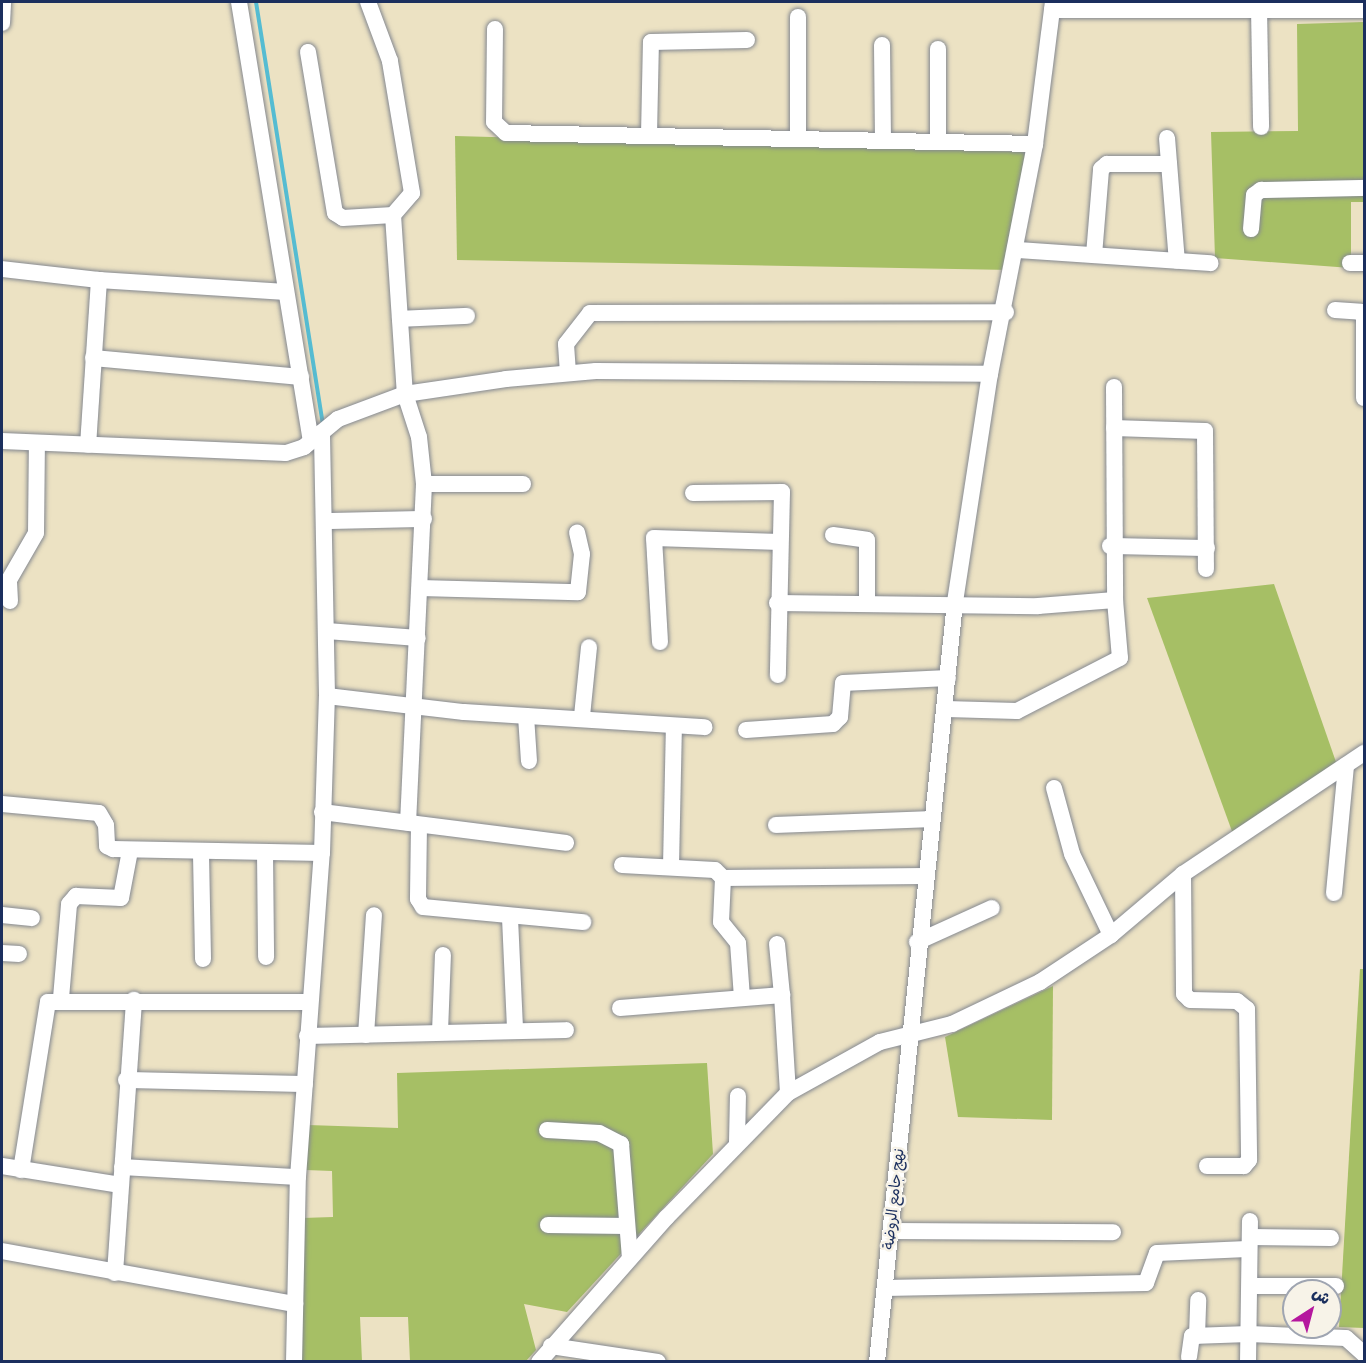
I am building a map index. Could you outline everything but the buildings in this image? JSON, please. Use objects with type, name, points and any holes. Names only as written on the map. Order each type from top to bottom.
[{"type":"street","points":[[2,23],[3,2]]},
{"type":"street","points":[[239,2],[301,378],[317,436],[327,521],[327,696],[322,853],[298,1177],[294,1362]]},
{"type":"street","points":[[368,2],[390,62],[412,192],[393,215],[405,394],[418,437],[424,484],[413,706],[414,824],[420,904],[510,918],[583,922]]},
{"type":"street","points":[[1053,6],[1365,10]]},
{"type":"street","name":"نهج جامع الروضة","points":[[877,1362],[911,1037],[917,942],[946,709],[955,602],[990,374],[1006,312],[1018,250],[1053,6]]},
{"type":"street","points":[[1258,8],[1261,127]]},
{"type":"street","points":[[798,17],[798,135]]},
{"type":"street","points":[[495,29],[494,123],[499,130],[650,135],[798,135],[1035,144]]},
{"type":"street","points":[[650,135],[651,42],[747,40]]},
{"type":"street","points":[[882,45],[883,138]]},
{"type":"street","points":[[938,49],[938,140]]},
{"type":"street","points":[[308,52],[335,213],[343,218],[393,215]]},
{"type":"street","points":[[1167,138],[1177,261]]},
{"type":"street","points":[[1094,255],[1101,169],[1107,164],[1169,164]]},
{"type":"street","points":[[1251,229],[1254,195],[1261,190],[1365,188]]},
{"type":"street","points":[[1018,250],[1211,263]]},
{"type":"street","points":[[2,269],[99,280],[286,292]]},
{"type":"street","points":[[88,446],[99,280]]},
{"type":"street","points":[[1335,309],[1361,312],[1364,318],[1365,398]]},
{"type":"street","points":[[567,373],[566,344],[590,313],[1006,312]]},
{"type":"street","points":[[400,319],[467,316]]},
{"type":"street","points":[[93,358],[301,378]]},
{"type":"street","points":[[2,441],[286,453],[317,436],[338,419],[405,394],[567,373],[990,374]]},
{"type":"street","points":[[946,709],[1017,711],[1120,658],[1110,546],[1114,387]]},
{"type":"street","points":[[1114,428],[1204,431],[1206,569]]},
{"type":"street","points":[[10,601],[9,580],[36,533],[37,443]]},
{"type":"street","points":[[424,484],[523,484]]},
{"type":"street","points":[[693,493],[775,488],[784,498],[777,603],[778,675]]},
{"type":"street","points":[[327,521],[424,519]]},
{"type":"street","points":[[420,588],[578,592],[582,554],[577,533]]},
{"type":"street","points":[[833,535],[867,540],[867,600]]},
{"type":"street","points":[[660,642],[654,538],[780,542]]},
{"type":"street","points":[[1110,546],[1207,548]]},
{"type":"street","points":[[777,603],[867,600],[1038,606],[1115,600]]},
{"type":"street","points":[[327,631],[418,638]]},
{"type":"street","points":[[582,716],[589,647]]},
{"type":"street","points":[[746,730],[833,724],[840,717],[843,683],[948,678]]},
{"type":"street","points":[[327,696],[526,716],[582,716],[674,727],[705,727]]},
{"type":"street","points":[[526,716],[529,761]]},
{"type":"street","points":[[671,866],[674,727]]},
{"type":"street","points":[[539,1362],[630,1258],[737,1142],[788,1093],[880,1042],[911,1037],[1040,982],[1112,935],[1183,874],[1365,753]]},
{"type":"street","points":[[1334,893],[1346,766]]},
{"type":"street","points":[[1054,788],[1072,854],[1112,935]]},
{"type":"street","points":[[2,804],[99,813],[106,825],[107,846],[130,851],[201,854],[322,853]]},
{"type":"street","points":[[322,812],[566,843]]},
{"type":"street","points":[[776,825],[932,819]]},
{"type":"street","points":[[61,998],[69,904],[76,896],[121,898],[130,851]]},
{"type":"street","points":[[265,853],[266,957]]},
{"type":"street","points":[[201,854],[203,958]]},
{"type":"street","points":[[622,865],[671,866],[719,871],[723,878],[721,922],[738,943],[742,997]]},
{"type":"street","points":[[1183,874],[1184,994],[1190,1000],[1237,1001],[1247,1009],[1249,1160],[1244,1166],[1207,1166]]},
{"type":"street","points":[[723,878],[924,876]]},
{"type":"street","points":[[917,942],[992,908]]},
{"type":"street","points":[[2,915],[32,918]]},
{"type":"street","points":[[366,1035],[374,915]]},
{"type":"street","points":[[510,918],[515,1030]]},
{"type":"street","points":[[777,944],[788,1093]]},
{"type":"street","points":[[2,953],[19,954]]},
{"type":"street","points":[[440,1032],[443,955]]},
{"type":"street","points":[[620,1008],[782,995]]},
{"type":"street","points":[[21,1170],[46,1004],[61,998],[310,1002]]},
{"type":"street","points":[[115,1273],[126,1080],[134,1000]]},
{"type":"street","points":[[307,1036],[566,1030]]},
{"type":"street","points":[[126,1080],[305,1084]]},
{"type":"street","points":[[737,1142],[738,1096]]},
{"type":"street","points":[[547,1130],[599,1133],[621,1144],[630,1258]]},
{"type":"street","points":[[2,1166],[120,1185]]},
{"type":"street","points":[[122,1167],[298,1177]]},
{"type":"street","points":[[548,1225],[627,1226]]},
{"type":"street","points":[[891,1231],[1113,1232]]},
{"type":"street","points":[[885,1288],[1146,1283],[1157,1253],[1249,1236],[1331,1238]]},
{"type":"street","points":[[1248,1362],[1251,1286],[1249,1236]]},
{"type":"street","points":[[2,1251],[295,1304]]},
{"type":"street","points":[[1251,1286],[1282,1286]]},
{"type":"street","points":[[1197,1300],[1197,1336]]},
{"type":"street","points":[[1189,1357],[1191,1338],[1249,1334],[1346,1338],[1365,1354]]},
{"type":"street","points":[[551,1346],[658,1362]]},
{"type":"green space","points":[[1364,22],[1364,202],[1351,202],[1351,268],[1215,258],[1211,132],[1298,131],[1297,24]]},
{"type":"green space","points":[[455,136],[1031,152],[1011,270],[457,260]]},
{"type":"green space","points":[[1274,584],[1336,762],[1233,834],[1147,598]]},
{"type":"green space","points":[[1360,969],[1364,969],[1364,1328],[1342,1327],[1342,1279]]},
{"type":"green space","points":[[1053,986],[1052,1120],[958,1117],[945,1037]]},
{"type":"green space","points":[[707,1063],[713,1154],[567,1312],[524,1304],[536,1350],[526,1361],[410,1361],[408,1317],[360,1317],[362,1361],[300,1362],[302,1218],[333,1217],[332,1171],[306,1170],[308,1125],[398,1128],[397,1073]]},
{"type":"waterway","points":[[256,2],[323,423]]}]
